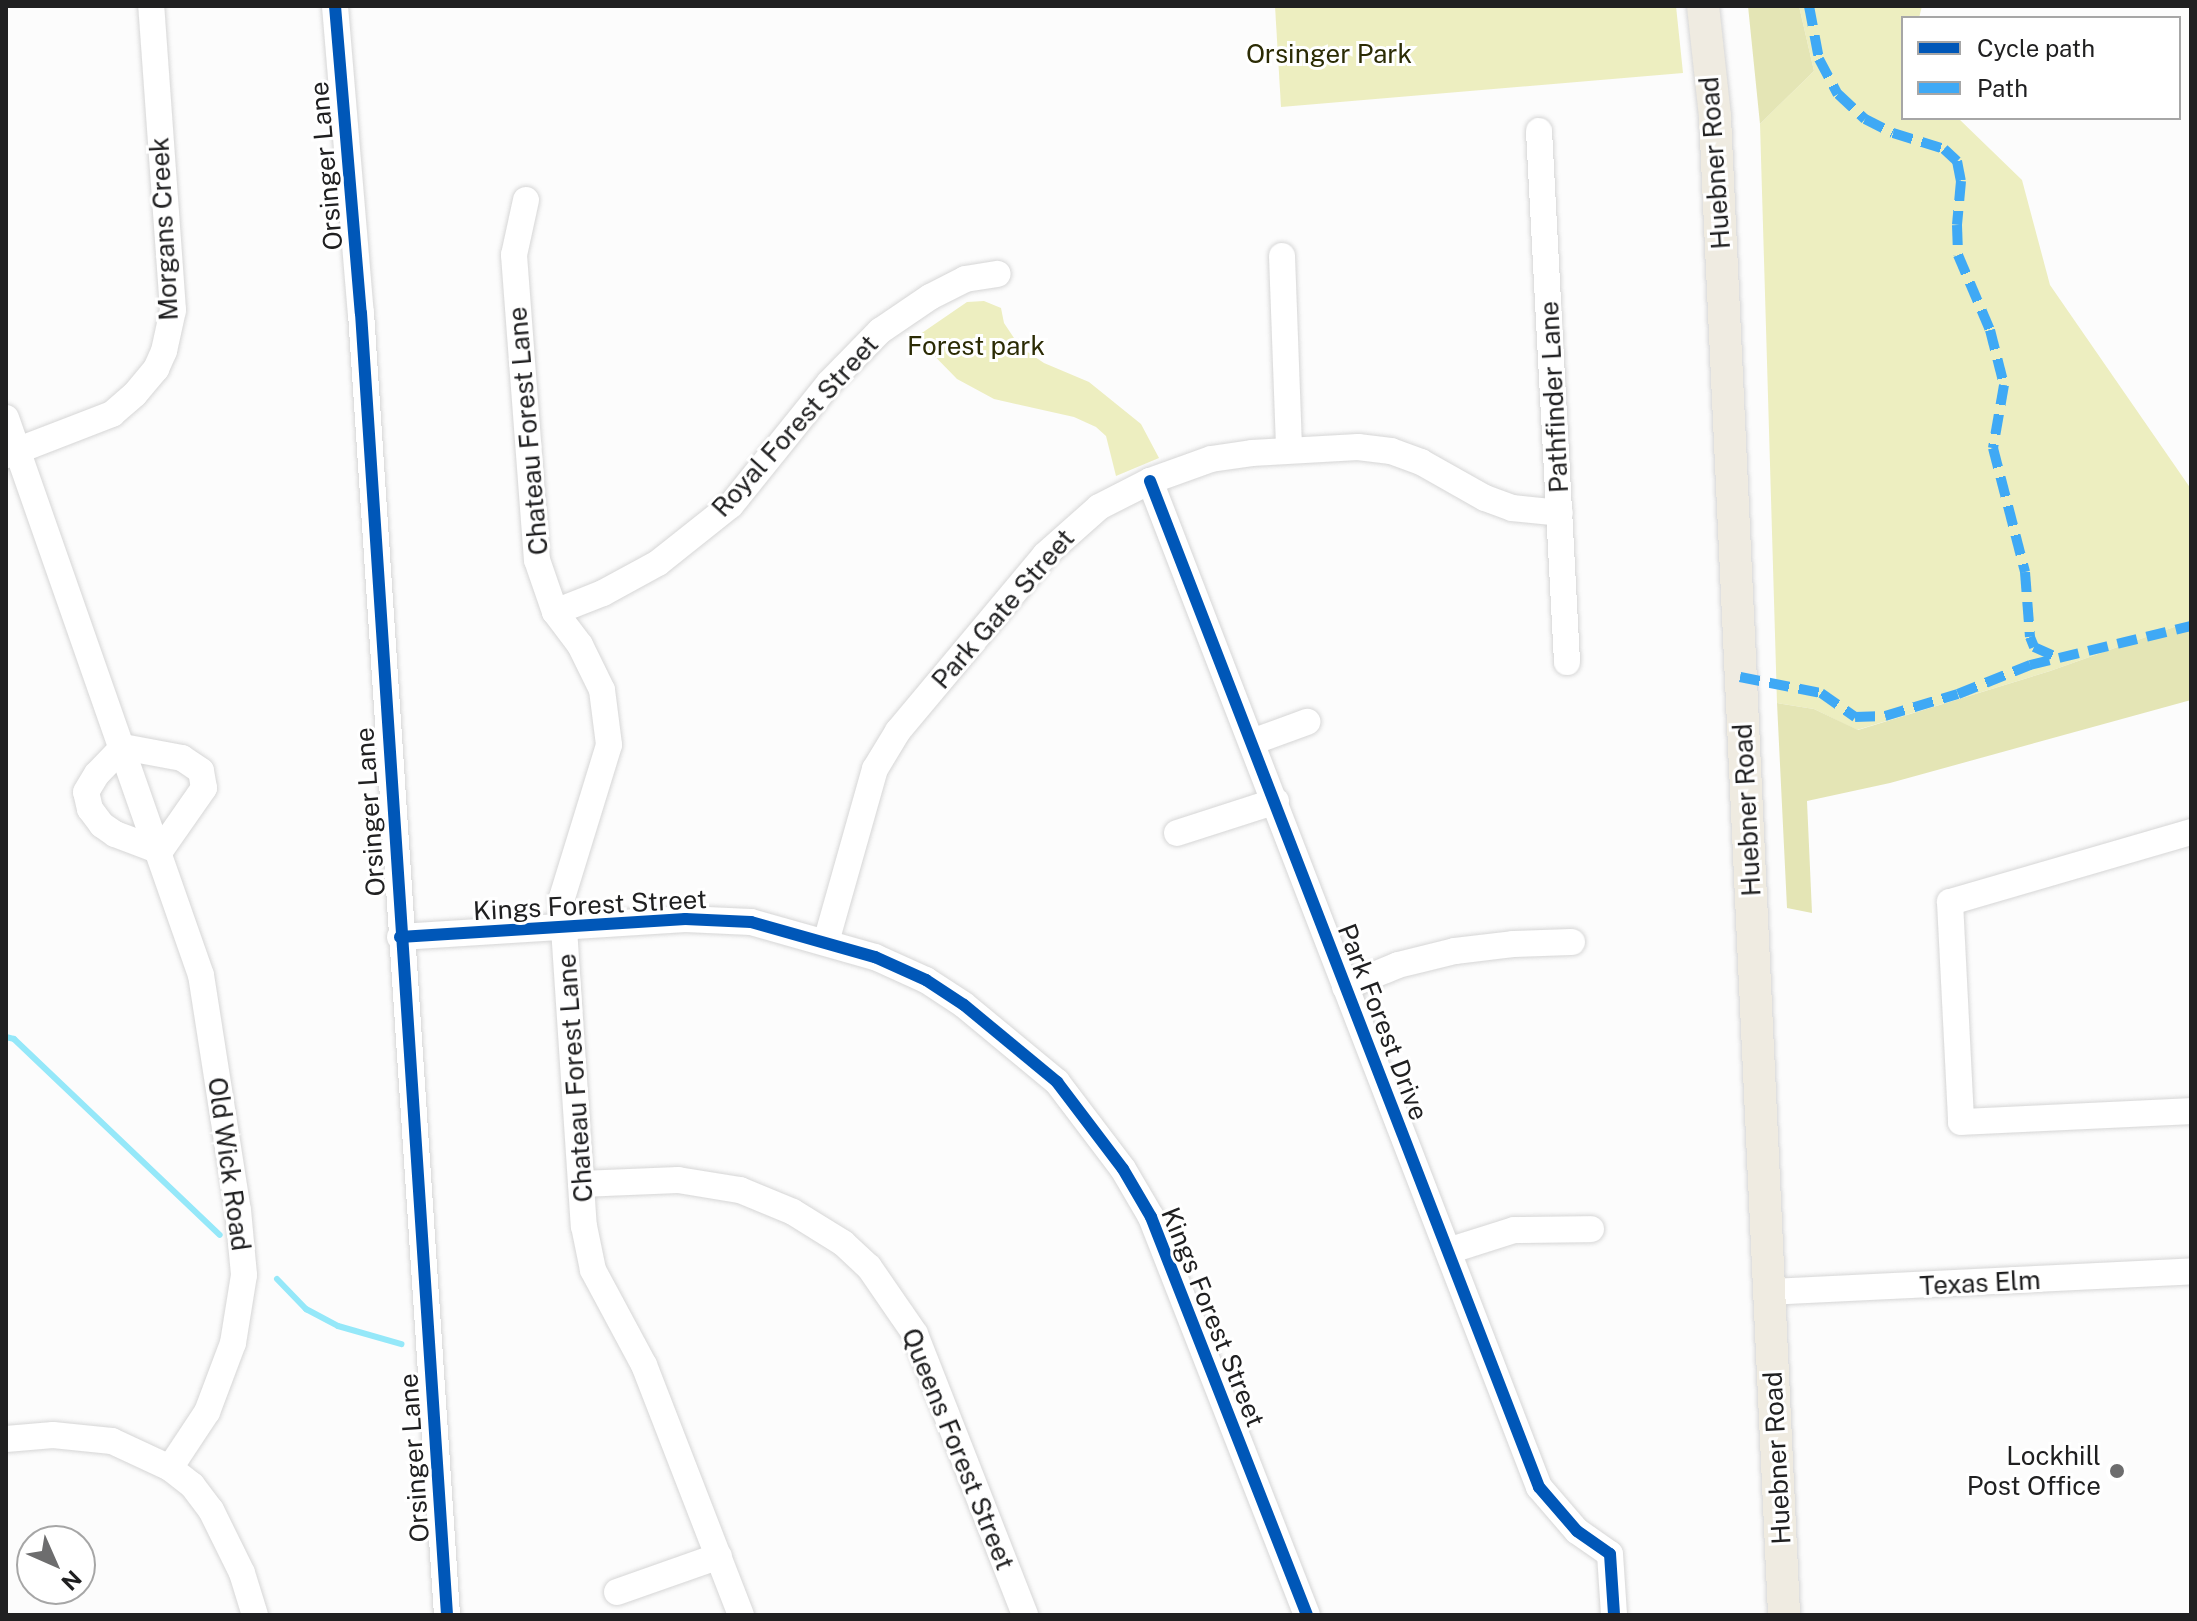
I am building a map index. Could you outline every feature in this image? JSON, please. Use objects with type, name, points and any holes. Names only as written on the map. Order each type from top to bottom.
[{"type":"main road","name":"Huebner Road","points":[[1703,6],[1715,133],[1784,1615]]},
{"type":"street","name":"Morgans Creek","points":[[12,453],[112,414],[135,394],[156,369],[164,351],[173,310],[151,6]]},
{"type":"street","name":"Orsinger Lane","points":[[335,6],[361,313],[447,1615]]},
{"type":"street","name":"Pathfinder Lane","points":[[1539,131],[1567,662]]},
{"type":"street","name":"Chateau Forest Lane","points":[[526,200],[514,255],[537,560],[555,612],[592,666],[602,690],[609,745],[602,777],[562,898],[581,1184],[593,1270],[644,1365],[741,1615]]},
{"type":"street","points":[[1282,256],[1289,450]]},
{"type":"street","name":"Royal Forest Street","points":[[555,612],[603,593],[658,563],[731,505],[829,383],[880,331],[930,297],[965,279],[998,274]]},
{"type":"street","name":"Old Wick Road","points":[[6,418],[12,453],[123,747],[201,975],[238,1210],[244,1275],[242,1306],[227,1368],[207,1412],[170,1468]]},
{"type":"street","name":"Park Gate Street","points":[[826,942],[875,769],[898,731],[1068,532],[1099,507],[1150,481],[1211,459],[1289,450],[1358,447],[1391,451],[1421,462],[1485,498],[1530,512],[1560,513]]},
{"type":"street","name":"Park Forest Drive","points":[[1150,481],[1539,1487],[1577,1531],[1610,1554],[1614,1615]]},
{"type":"street","points":[[1252,742],[1307,722]]},
{"type":"street","points":[[123,747],[182,758],[201,771],[204,788],[160,851],[115,834],[102,825],[90,809],[86,792],[97,774],[123,747]]},
{"type":"street","points":[[1177,833],[1276,801]]},
{"type":"street","points":[[2191,832],[1950,902],[1961,1122],[2191,1111]]},
{"type":"street","name":"Kings Forest Street","points":[[400,937],[685,919],[751,922],[826,942],[903,968],[926,980],[995,1028],[1057,1082],[1123,1169],[1151,1217],[1307,1615]]},
{"type":"street","points":[[1345,987],[1398,965],[1455,951],[1513,944],[1572,942]]},
{"type":"street","name":"Queens Forest Street","points":[[581,1184],[678,1180],[740,1190],[793,1212],[843,1243],[860,1259],[900,1309],[915,1334],[1025,1615]]},
{"type":"street","points":[[1448,1251],[1514,1230],[1591,1229]]},
{"type":"street","name":"Texas Elm","points":[[1769,1292],[2191,1271]]},
{"type":"street","points":[[6,1439],[53,1435],[112,1441],[170,1468],[192,1485],[211,1510],[242,1573],[255,1615]]},
{"type":"street","points":[[617,1592],[719,1556]]},
{"type":"green space","name":"Orsinger Park","points":[[1275,6],[1676,6],[1683,73],[1281,107]]},
{"type":"green space","points":[[1748,6],[1799,6],[1814,71],[1760,124]]},
{"type":"green space","points":[[1799,6],[1922,6],[1920,16],[1901,16],[1901,120],[1960,120],[2022,180],[2050,285],[2191,489],[2191,621],[2050,671],[1857,730],[1814,709],[1777,703],[1760,124],[1814,71]]},
{"type":"green space","name":"Forest park","points":[[984,301],[1001,308],[1004,323],[1020,347],[1044,363],[1089,382],[1141,424],[1159,458],[1116,476],[1106,436],[1096,427],[1074,417],[994,399],[957,379],[916,337],[967,302]]},
{"type":"green space","points":[[2191,621],[2191,700],[1890,783],[1807,801],[1812,913],[1787,908],[1777,703],[1814,709],[1858,730],[2050,671]]},
{"type":"waterway","points":[[6,1037],[14,1039],[220,1235]]},
{"type":"waterway","points":[[277,1279],[306,1309],[338,1326],[401,1344]]},
{"type":"marked path","points":[[1809,6],[1819,59],[1838,94],[1865,119],[1893,133],[1944,149],[1957,161],[1961,181],[1958,255],[1990,330],[2004,385],[1993,448],[2025,572],[2030,637],[2034,647],[2059,658]]},
{"type":"marked path","points":[[1740,677],[1821,693],[1855,717],[1885,716],[1958,694],[2030,665],[2191,626]]},
{"type":"cycle path","points":[[335,6],[361,313],[447,1615]]},
{"type":"cycle path","points":[[1150,481],[1539,1487],[1577,1531],[1610,1554],[1614,1615]]},
{"type":"cycle path","points":[[400,937],[685,919],[751,922],[875,957],[926,980],[964,1005],[1057,1082],[1123,1169],[1151,1217],[1307,1615]]},
{"type":"place","name":"Lockhill Post Office","points":[[2117,1471]]}]
